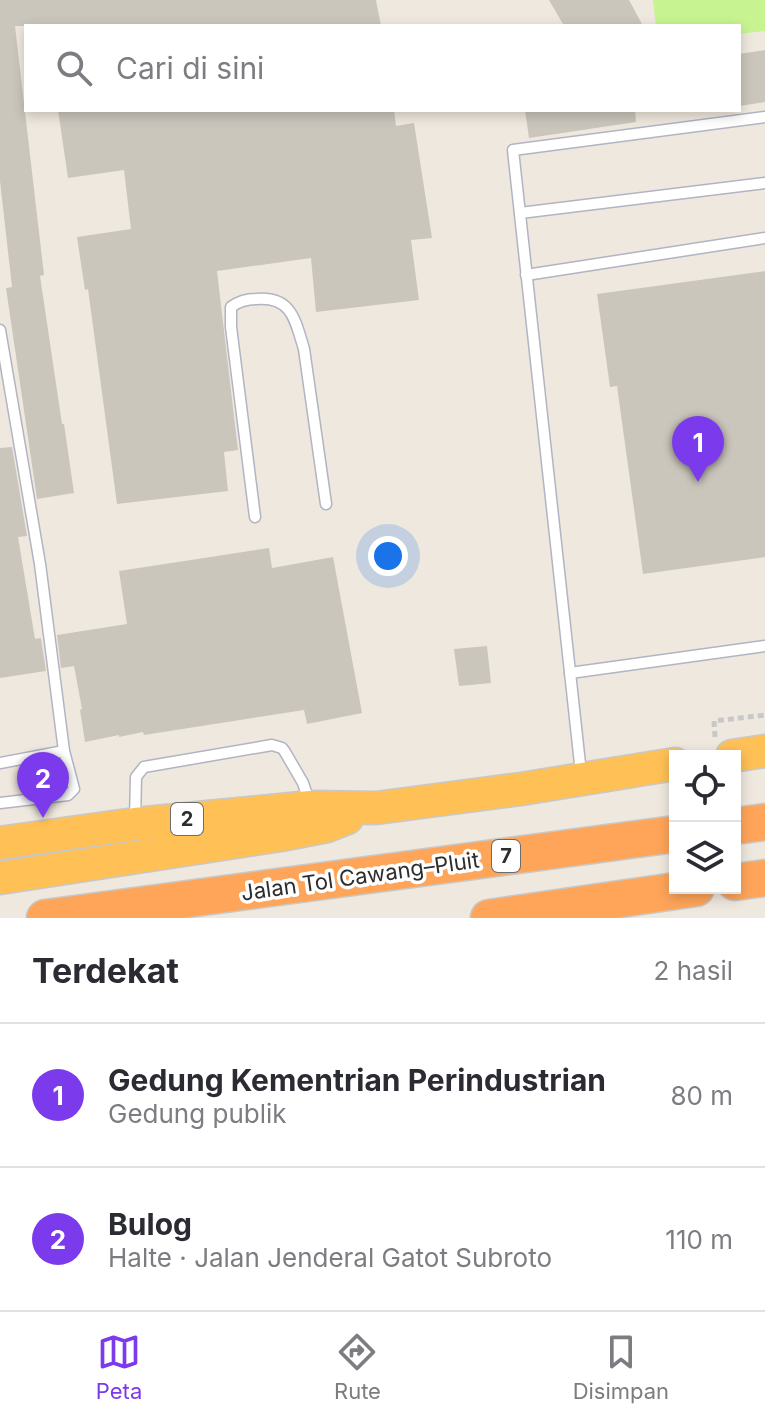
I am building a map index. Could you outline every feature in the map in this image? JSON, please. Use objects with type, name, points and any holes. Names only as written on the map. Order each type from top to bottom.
[{"type":"highway","points":[[724,744],[765,751]]},
{"type":"highway","name":"2","points":[[1,840],[311,807],[376,808],[669,765]]},
{"type":"highway","name":"2","points":[[0,878],[327,826],[376,808]]},
{"type":"highway","points":[[741,825],[765,822]]},
{"type":"highway","name":"Jalan Tol Cawang–Pluit","points":[[45,918],[669,835]]},
{"type":"highway","points":[[741,881],[765,878]]},
{"type":"highway","points":[[489,918],[669,892]]},
{"type":"lane","points":[[582,778],[513,150],[765,117]]},
{"type":"lane","points":[[520,213],[765,183]]},
{"type":"lane","points":[[526,275],[765,238]]},
{"type":"lane","points":[[255,517],[231,327],[231,307],[245,300],[272,297],[281,302],[296,324],[304,349],[326,504]]},
{"type":"lane","points":[[0,330],[5,392],[40,564],[64,751],[74,789],[68,795],[0,803]]},
{"type":"lane","points":[[570,673],[765,646]]},
{"type":"lane","points":[[135,824],[136,777],[144,767],[272,745],[285,752],[303,783],[311,807]]},
{"type":"lane","points":[[0,763],[64,751]]},
{"type":"path","points":[[724,744],[714,721],[765,715]]},
{"type":"green space","points":[[653,0],[765,0],[765,31],[741,34],[741,24],[656,24]]},
{"type":"building","points":[[0,0],[376,0],[381,24],[15,26],[44,275],[40,276],[74,493],[37,499],[6,288],[12,287],[0,181]]},
{"type":"building","points":[[549,0],[629,0],[642,24],[563,24]]},
{"type":"building","points":[[765,50],[765,102],[741,106],[741,54]]},
{"type":"building","points":[[58,112],[394,112],[396,126],[414,123],[432,238],[411,240],[419,300],[316,312],[311,258],[217,271],[238,450],[224,452],[228,491],[117,504],[88,289],[85,290],[77,237],[131,229],[124,170],[68,178]]},
{"type":"building","points":[[525,112],[635,112],[636,122],[529,138]]},
{"type":"building","points":[[765,271],[765,557],[643,574],[617,386],[610,387],[597,294]]},
{"type":"building","points":[[12,447],[27,536],[18,537],[35,639],[41,638],[46,671],[0,678],[0,448]]},
{"type":"building","points":[[269,548],[272,568],[333,557],[362,713],[307,724],[304,710],[85,742],[74,666],[61,668],[57,635],[127,624],[119,571]]},
{"type":"building","points":[[487,646],[491,683],[459,686],[454,649]]},
{"type":"place","name":"Gedung Kementrian Perindustrian","points":[[698,482]]},
{"type":"place","name":"Bulog","points":[[43,818]]}]
